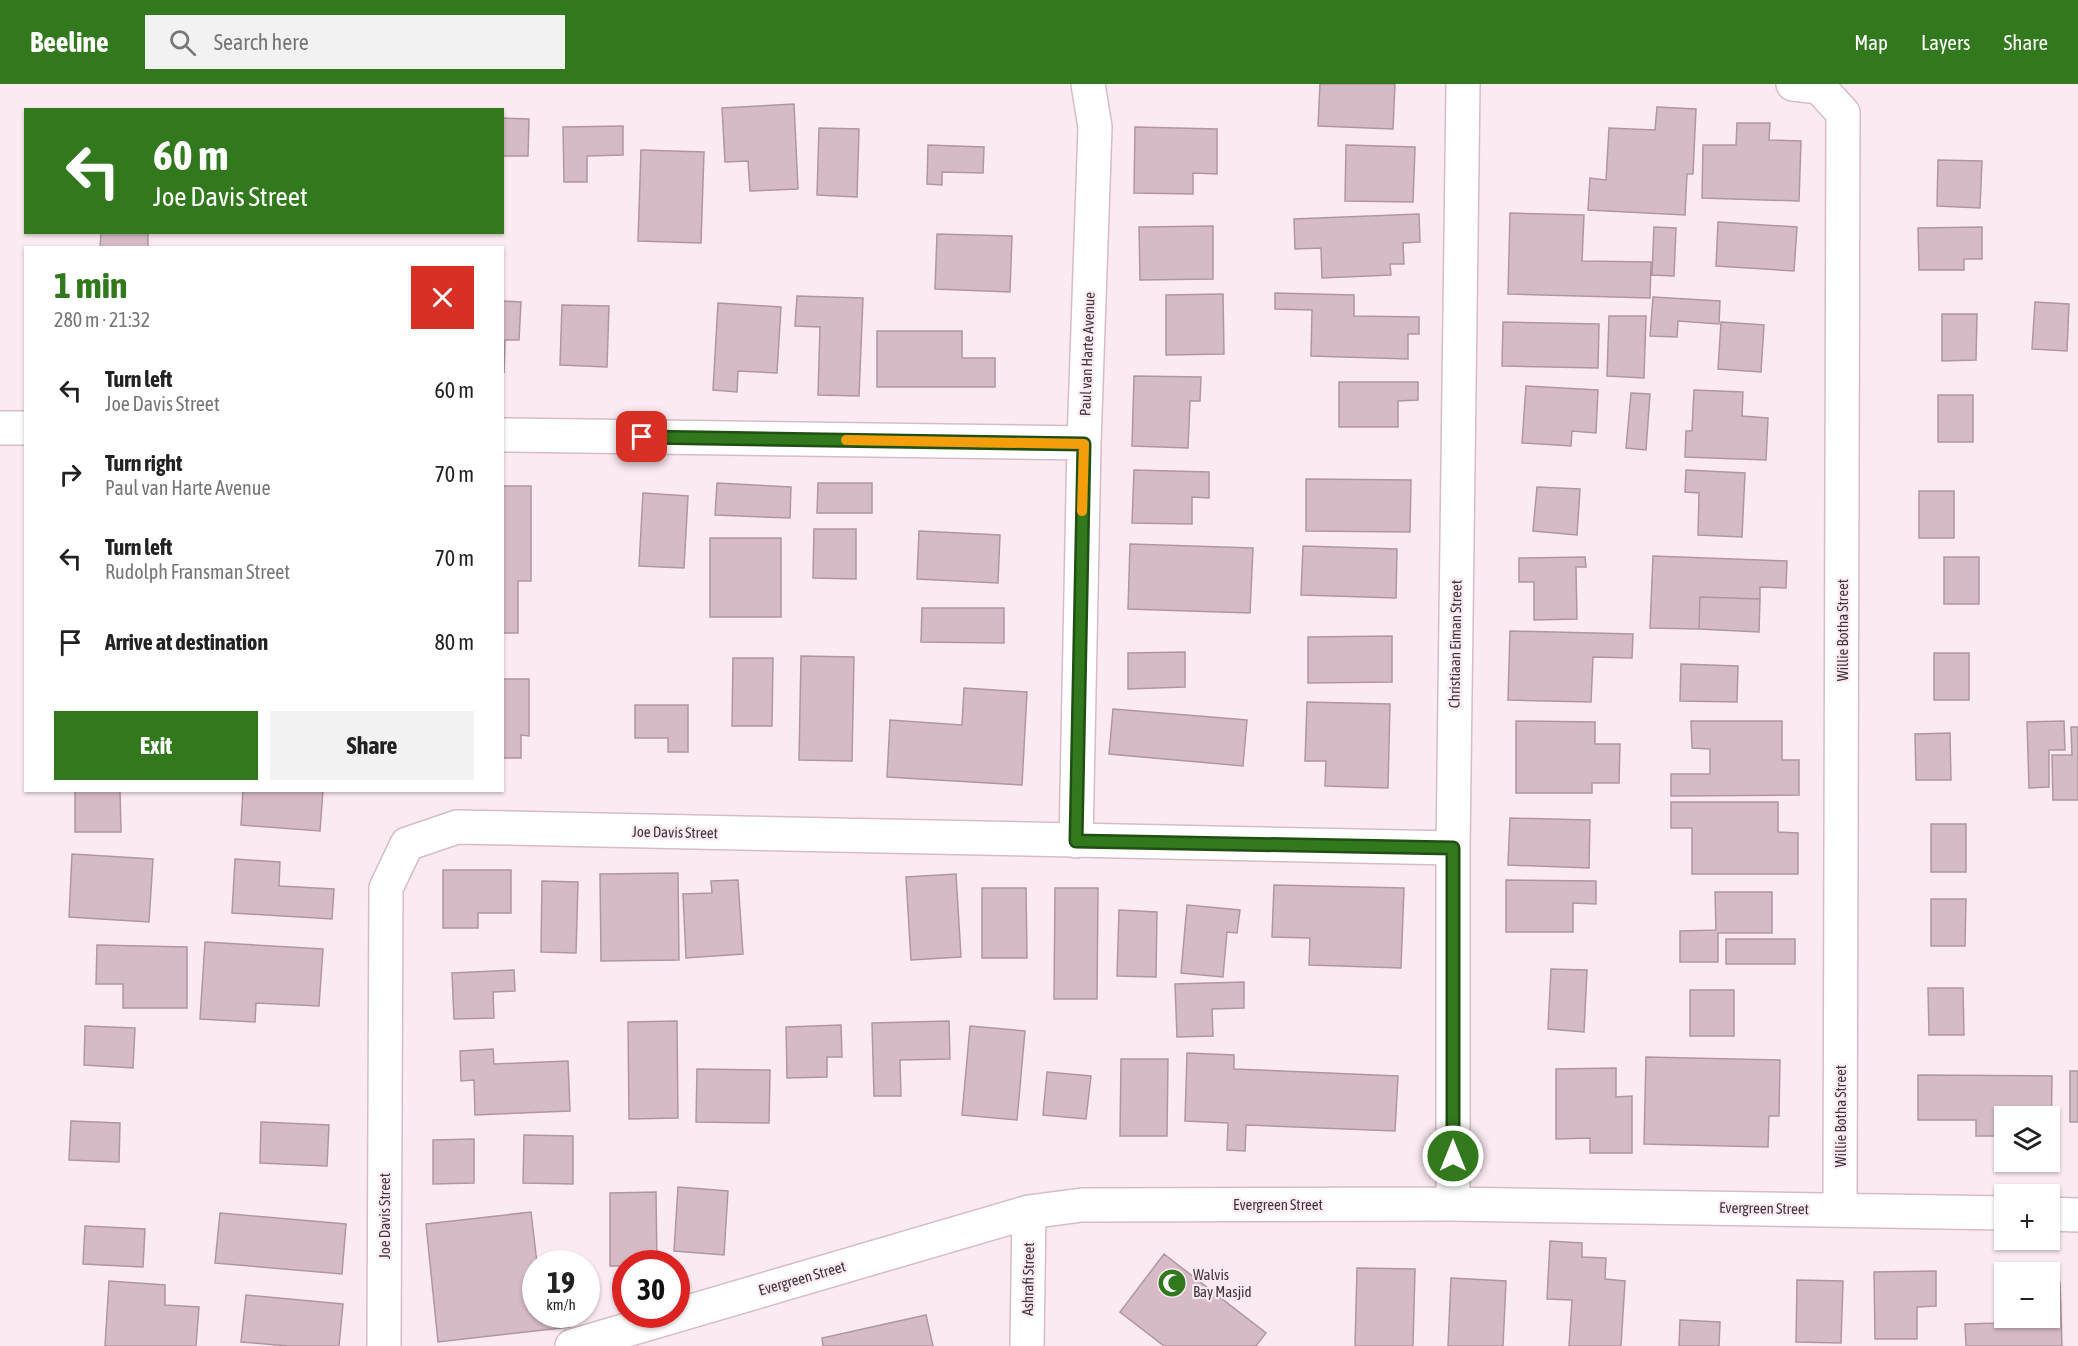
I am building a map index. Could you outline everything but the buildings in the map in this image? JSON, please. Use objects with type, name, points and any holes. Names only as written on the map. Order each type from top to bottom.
[{"type":"street","name":"Paul van Harte Avenue","points":[[1076,841],[1084,444],[1095,127],[1088,84]]},
{"type":"street","name":"Christiaan Eiman Street","points":[[1453,1204],[1453,848],[1463,84]]},
{"type":"street","name":"Willie Botha Street","points":[[1793,84],[1819,87],[1843,113],[1840,1209]]},
{"type":"street","points":[[0,428],[24,428]]},
{"type":"street","points":[[504,435],[1084,444]]},
{"type":"street","name":"Joe Davis Street","points":[[384,1346],[386,888],[407,844],[457,827],[1453,848]]},
{"type":"street","name":"Evergreen Street","points":[[572,1346],[1029,1212],[1082,1205],[1453,1204],[1994,1213]]},
{"type":"street","name":"Ashrafi Street","points":[[1027,1346],[1029,1212]]},
{"type":"street","points":[[2060,1214],[2078,1215]]},
{"type":"slow traffic","points":[[846,440],[1084,444],[1082,511]]},
{"type":"place","name":"Walvis Bay Masjid","points":[[1172,1283]]},
{"type":"route","points":[[642,437],[1084,444],[1076,841],[1453,848],[1453,1156]]}]
